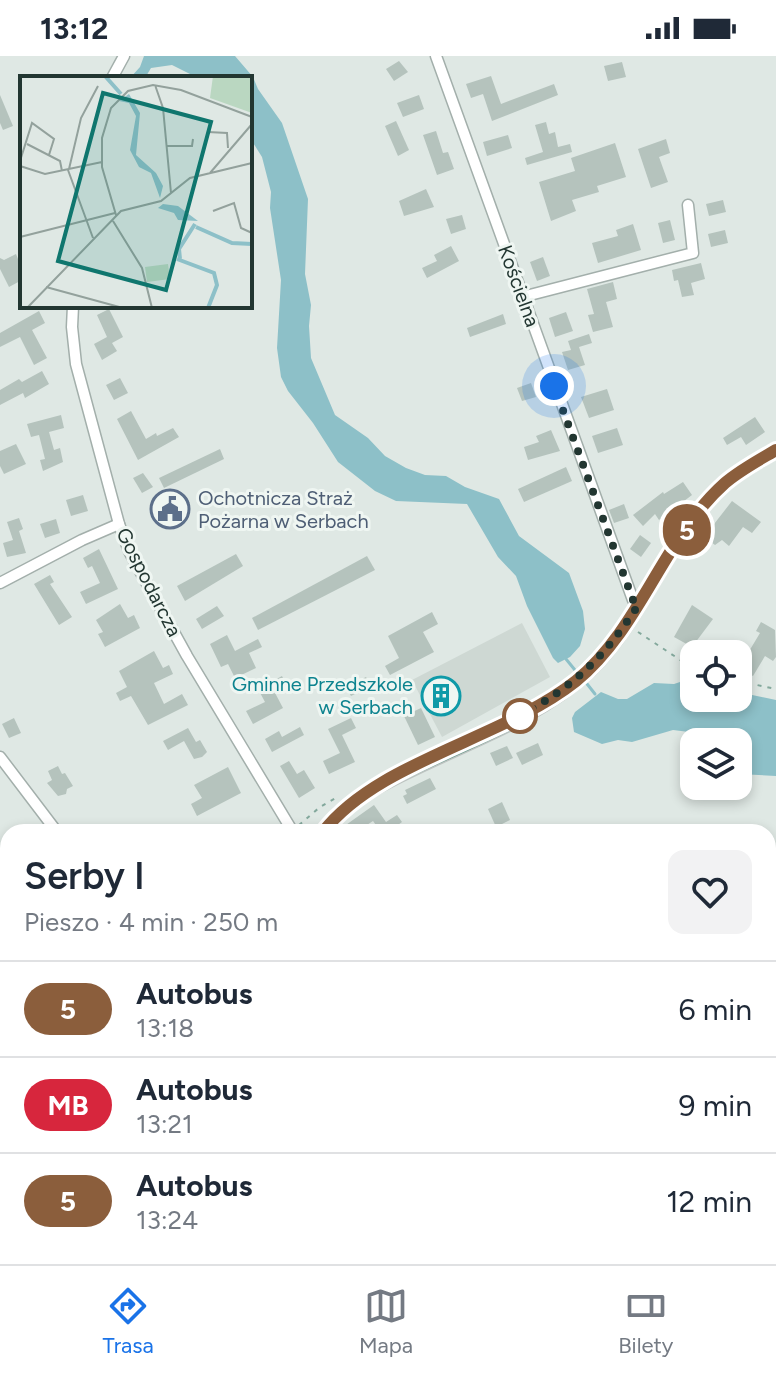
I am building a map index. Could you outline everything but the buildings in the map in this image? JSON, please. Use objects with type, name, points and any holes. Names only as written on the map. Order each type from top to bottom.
[{"type":"main road","points":[[331,824],[350,804],[373,789],[515,719],[580,677],[606,651],[708,501],[737,474],[776,450]]},
{"type":"street","points":[[113,76],[124,56]]},
{"type":"street","name":"Kościelna","points":[[436,56],[633,600],[639,604]]},
{"type":"street","points":[[522,297],[693,253],[688,205]]},
{"type":"street","name":"Gospodarcza","points":[[73,308],[76,364],[119,524],[150,591],[288,824]]},
{"type":"street","points":[[0,583],[119,524]]},
{"type":"street","points":[[0,757],[51,824]]},
{"type":"path","points":[[634,630],[680,660]]},
{"type":"path","points":[[752,684],[776,689]]},
{"type":"shaded area","points":[[522,623],[550,677],[442,737],[412,680]]},
{"type":"water","points":[[144,56],[235,56],[253,77],[282,123],[308,199],[305,274],[311,305],[311,358],[335,415],[368,438],[385,456],[406,468],[425,475],[446,476],[465,487],[499,499],[519,536],[569,573],[583,611],[585,629],[580,646],[570,657],[558,663],[553,658],[516,576],[498,557],[467,504],[396,501],[375,491],[338,462],[288,391],[281,377],[277,348],[281,280],[270,208],[271,192],[262,157],[252,141],[252,76],[194,76],[172,65],[151,68],[146,76],[132,76]]},
{"type":"water","points":[[680,682],[680,712],[752,712],[752,695],[776,700],[776,776],[752,775],[752,728],[680,728],[680,731],[673,730],[632,742],[618,740],[602,744],[574,732],[572,718],[575,712],[601,692],[627,699],[654,683]]},
{"type":"waterway","points":[[566,659],[579,675]]},
{"type":"waterway","points":[[584,680],[595,694]]},
{"type":"bus line","name":"5","points":[[330,824],[350,804],[380,784],[515,719],[575,682],[615,639],[708,501],[737,474],[776,450]]},
{"type":"place","name":"Ochotnicza Straż Pożarna w Serbach","points":[[170,509]]},
{"type":"place","name":"Gminne Przedszkole w Serbach","points":[[441,696]]},
{"type":"route","points":[[520,716],[547,701],[586,672],[606,651],[639,604],[633,600],[554,386]]}]
